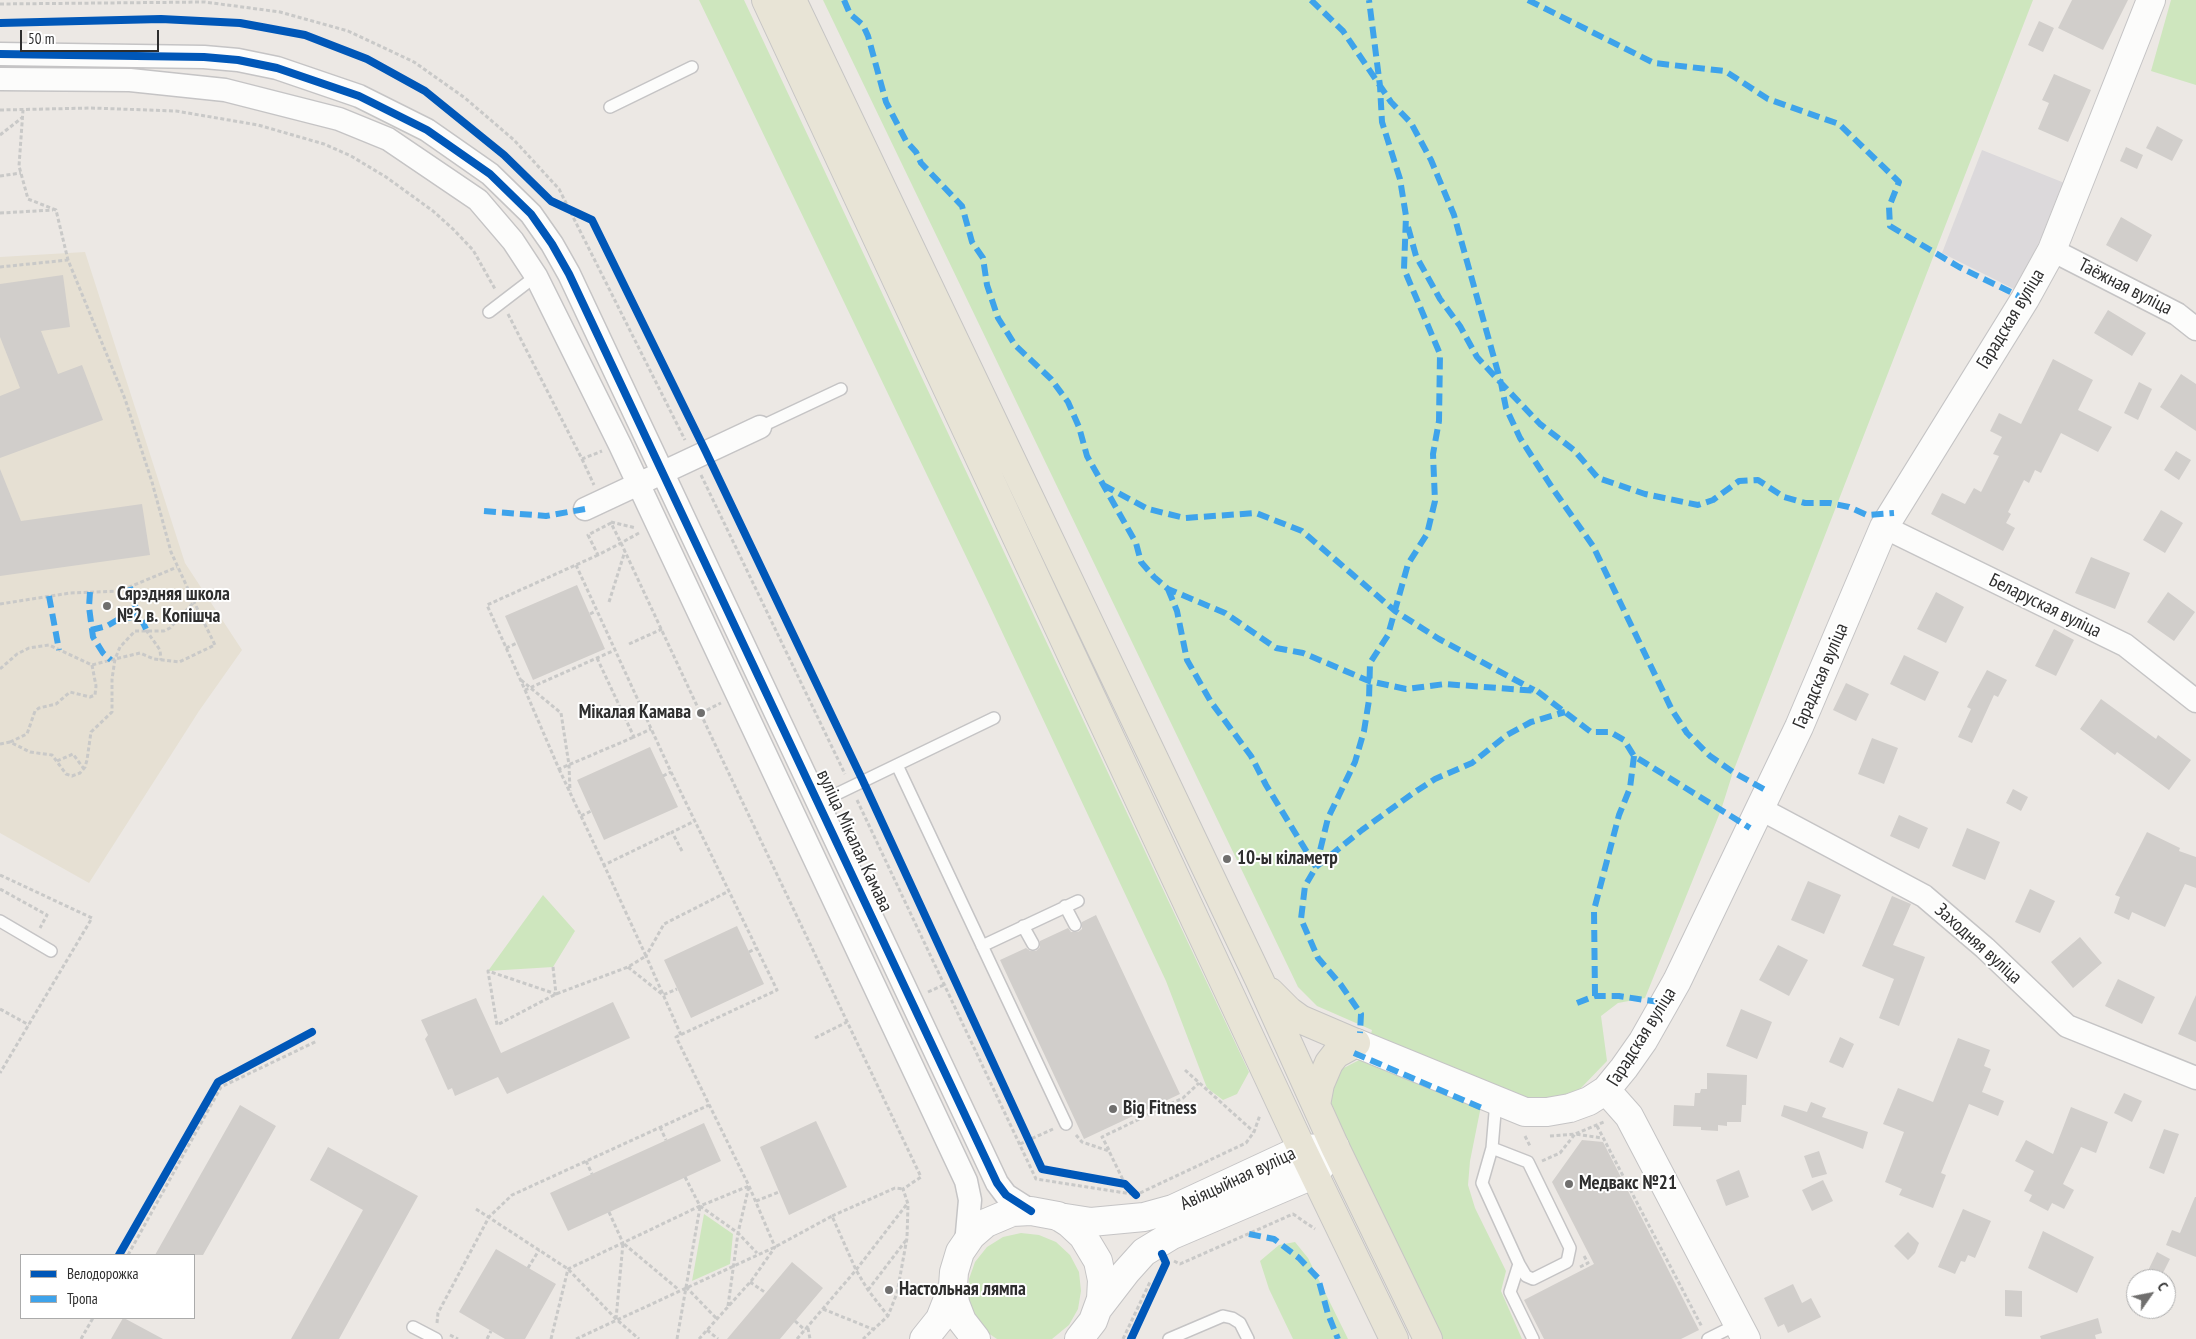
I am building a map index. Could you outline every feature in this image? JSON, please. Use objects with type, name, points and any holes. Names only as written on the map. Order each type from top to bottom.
[{"type":"main road","points":[[766,0],[1302,1149],[1394,1339]]},
{"type":"main road","points":[[792,0],[1259,979],[1335,1147],[1428,1339]]},
{"type":"main road","points":[[1259,979],[1289,1011],[1300,1019],[1356,1043]]},
{"type":"main road","points":[[1316,1106],[1320,1084],[1329,1063],[1345,1047],[1356,1043]]},
{"type":"street","name":"Гарадская вуліца","points":[[1742,1331],[1629,1116],[1606,1090],[1643,1041],[1662,1010],[1799,727],[1884,527],[2020,307],[2052,250],[2151,0]]},
{"type":"street","name":"вуліца Мікалая Камава","points":[[0,54],[204,57],[238,60],[277,68],[359,96],[427,130],[490,174],[531,214],[552,244],[569,274],[997,1183],[1006,1195],[1031,1211]]},
{"type":"street","points":[[0,79],[130,80],[225,90],[339,120],[388,138],[478,200],[514,242],[536,276],[637,484],[966,1181],[970,1200],[966,1244]]},
{"type":"street","name":"Таёжная вуліца","points":[[2052,250],[2177,314],[2196,329]]},
{"type":"street","points":[[585,509],[760,427]]},
{"type":"street","name":"Беларуская вуліца","points":[[1884,527],[2125,645],[2196,701]]},
{"type":"street","name":"Заходняя вуліца","points":[[1759,808],[1924,896],[1985,948],[2066,1026],[2196,1078]]},
{"type":"street","points":[[1356,1043],[1526,1112],[1547,1112],[1570,1108],[1588,1101],[1606,1090]]},
{"type":"street","name":"Авіяцыйная вуліца","points":[[953,1286],[956,1262],[966,1244],[978,1229],[994,1219],[1012,1212],[1031,1211],[1091,1222],[1145,1217],[1172,1209],[1302,1149],[1335,1147]]},
{"type":"street","name":"Авіяцыйная вуліца","points":[[1088,1329],[1126,1272],[1144,1252],[1172,1235],[1315,1174],[1335,1147]]},
{"type":"street","points":[[1058,1216],[1084,1236],[1094,1252],[1102,1280],[1088,1329]]},
{"type":"street","points":[[924,1339],[940,1319],[953,1286]]},
{"type":"street","points":[[953,1286],[958,1312],[976,1339]]},
{"type":"lane","points":[[610,107],[692,67]]},
{"type":"lane","points":[[489,312],[536,276]]},
{"type":"lane","points":[[760,427],[841,389]]},
{"type":"lane","points":[[818,803],[994,718]]},
{"type":"lane","points":[[897,765],[1066,1124]]},
{"type":"lane","points":[[982,946],[1078,901]]},
{"type":"lane","points":[[1065,906],[1075,925]]},
{"type":"lane","points":[[0,921],[51,952]]},
{"type":"lane","points":[[1023,926],[1033,944]]},
{"type":"lane","points":[[1492,1148],[1528,1162],[1570,1248],[1567,1262],[1534,1279],[1526,1276],[1518,1264],[1482,1183],[1492,1148],[1496,1101]]},
{"type":"lane","points":[[1518,1264],[1510,1292],[1533,1339]]},
{"type":"lane","points":[[1169,1339],[1223,1316],[1232,1318],[1240,1323],[1248,1339]]},
{"type":"lane","points":[[413,1327],[437,1333]]},
{"type":"lane","points":[[1707,1337],[1742,1331]]},
{"type":"path","points":[[0,110],[91,108],[176,111],[258,124],[324,144],[351,156],[386,177],[433,211],[473,250],[502,302],[582,458],[610,448]]},
{"type":"path","points":[[23,110],[19,166],[28,200],[56,210]]},
{"type":"path","points":[[0,135],[23,116]]},
{"type":"path","points":[[0,176],[21,173]]},
{"type":"path","points":[[558,204],[585,217]]},
{"type":"path","points":[[0,213],[56,210]]},
{"type":"path","points":[[0,669],[16,654],[30,648],[48,645],[92,665],[140,653],[161,660],[179,662],[215,645],[171,552],[152,482],[125,399],[68,260],[56,210]]},
{"type":"path","points":[[0,267],[68,260]]},
{"type":"path","points":[[693,458],[1036,1179],[1136,1195],[1246,1143],[1254,1132],[1185,1070]]},
{"type":"path","points":[[576,1339],[734,1266],[757,1253],[776,1246],[832,1216],[895,1188],[903,1189],[921,1177],[611,523]]},
{"type":"path","points":[[598,555],[588,535],[611,523],[644,530],[598,555],[487,605],[681,1035]]},
{"type":"path","points":[[609,602],[625,550]]},
{"type":"path","points":[[576,565],[671,772],[777,990],[676,1037],[749,1186],[776,1246]]},
{"type":"path","points":[[0,604],[70,593],[120,591],[177,567]]},
{"type":"path","points":[[10,742],[30,752],[52,755],[69,775],[80,773],[84,769],[87,760],[91,732],[112,712],[112,679],[115,659],[129,635],[135,631],[146,629],[164,631],[170,628],[194,602]]},
{"type":"path","points":[[590,614],[596,611]]},
{"type":"path","points":[[146,629],[160,650],[161,660]]},
{"type":"path","points":[[629,644],[662,629]]},
{"type":"path","points":[[506,648],[518,643]]},
{"type":"path","points":[[525,690],[615,650]]},
{"type":"path","points":[[597,658],[634,737]]},
{"type":"path","points":[[0,744],[10,742],[26,734],[35,711],[39,708],[50,706],[70,692],[90,697],[95,695],[96,686],[92,665]]},
{"type":"path","points":[[520,680],[561,713],[569,765],[570,791]]},
{"type":"path","points":[[560,769],[651,729]]},
{"type":"path","points":[[57,761],[73,754],[84,769]]},
{"type":"path","points":[[663,776],[671,772]]},
{"type":"path","points":[[581,816],[591,811]]},
{"type":"path","points":[[604,864],[695,821]]},
{"type":"path","points":[[672,832],[682,851]]},
{"type":"path","points":[[0,889],[47,915],[33,941]]},
{"type":"path","points":[[556,994],[488,971],[496,1025],[556,994],[628,967],[646,956],[664,924],[729,891]]},
{"type":"path","points":[[749,952],[757,948]]},
{"type":"path","points":[[553,967],[556,994]]},
{"type":"path","points":[[628,967],[663,995]]},
{"type":"path","points":[[663,995],[677,988]]},
{"type":"path","points":[[0,1008],[29,1025]]},
{"type":"path","points":[[815,1038],[847,1022]]},
{"type":"path","points":[[129,1254],[222,1087],[317,1041]]},
{"type":"path","points":[[120,1254],[218,1082],[278,1050]]},
{"type":"path","points":[[1136,1195],[1125,1184],[1102,1137],[1183,1098],[1199,1083]]},
{"type":"path","points":[[437,1333],[436,1321],[438,1313],[489,1217],[512,1195],[709,1105]]},
{"type":"path","points":[[1020,1144],[1066,1124],[1082,1142],[1109,1151]]},
{"type":"path","points":[[1596,1126],[1707,1337]]},
{"type":"path","points":[[660,1127],[666,1140]]},
{"type":"path","points":[[1538,1163],[1560,1153],[1575,1134],[1603,1138]]},
{"type":"path","points":[[586,1161],[592,1174]]},
{"type":"path","points":[[685,1178],[700,1206],[738,1233],[757,1253]]},
{"type":"path","points":[[1116,1182],[1125,1184]]},
{"type":"path","points":[[568,1269],[700,1206],[749,1186]]},
{"type":"path","points":[[728,1306],[738,1233],[749,1186]]},
{"type":"path","points":[[863,1339],[875,1330],[888,1316],[897,1293],[907,1238],[908,1204],[903,1189]]},
{"type":"path","points":[[756,1202],[779,1192]]},
{"type":"path","points":[[797,1339],[856,1270],[908,1204]]},
{"type":"path","points":[[677,1339],[700,1206]]},
{"type":"path","points":[[476,1208],[568,1269],[616,1319],[639,1339]]},
{"type":"path","points":[[609,1212],[623,1243],[679,1290]]},
{"type":"path","points":[[1171,1259],[1180,1264],[1293,1214]]},
{"type":"path","points":[[832,1216],[856,1270],[868,1290],[888,1316]]},
{"type":"path","points":[[868,1290],[907,1238]]},
{"type":"path","points":[[616,1319],[623,1243]]},
{"type":"path","points":[[699,1339],[750,1282],[776,1246]]},
{"type":"path","points":[[528,1268],[539,1250]]},
{"type":"path","points":[[551,1339],[568,1269]]},
{"type":"path","points":[[1123,1339],[1154,1280]]},
{"type":"path","points":[[1131,1339],[1154,1280]]},
{"type":"path","points":[[750,1282],[766,1293]]},
{"type":"path","points":[[686,1287],[717,1319]]},
{"type":"path","points":[[823,1309],[875,1330]]},
{"type":"path","points":[[73,1339],[84,1319]]},
{"type":"path","points":[[81,1339],[92,1319]]},
{"type":"path","points":[[795,1321],[806,1329],[810,1339]]},
{"type":"path","points":[[707,1330],[718,1339]]},
{"type":"path","points":[[487,1339],[492,1331]]},
{"type":"shaded area","points":[[1982,150],[2067,184],[2016,290],[1942,253]]},
{"type":"shaded area","name":"Сярэдняя школа №2 в. Копішча","points":[[85,252],[185,563],[242,650],[199,711],[89,883],[0,833],[0,257]]},
{"type":"green space","points":[[699,0],[744,0],[1249,1072],[1237,1094],[1223,1100],[1207,1088],[1166,981],[987,600]]},
{"type":"green space","points":[[823,0],[2033,0],[1733,772],[1721,810],[1645,998],[1618,1003],[1601,1016],[1607,1061],[1581,1088],[1558,1099],[1536,1101],[1485,1086],[1470,1161],[1468,1185],[1475,1208],[1506,1271],[1501,1291],[1522,1339],[1442,1339],[1326,1106],[1336,1072],[1365,1057],[1372,1030],[1317,1006],[1298,987]]},
{"type":"green space","points":[[2171,0],[2196,0],[2196,85],[2151,71]]},
{"type":"green space","points":[[543,895],[575,931],[553,967],[488,971]]},
{"type":"green space","points":[[704,1214],[733,1234],[730,1264],[692,1281]]},
{"type":"green space","points":[[1021,1233],[1039,1235],[1056,1242],[1070,1255],[1079,1272],[1081,1291],[1078,1309],[1069,1325],[1052,1339],[997,1339],[985,1331],[974,1316],[968,1298],[969,1279],[975,1262],[987,1247],[1003,1237]]},
{"type":"green space","points":[[1295,1242],[1308,1258],[1348,1339],[1293,1339],[1269,1289],[1260,1261],[1279,1245]]},
{"type":"building","points":[[2072,0],[2128,0],[2103,50],[2058,28]]},
{"type":"building","points":[[2039,21],[2054,28],[2043,52],[2028,45]]},
{"type":"building","points":[[2054,74],[2091,90],[2068,142],[2038,129],[2049,103],[2042,100]]},
{"type":"building","points":[[2157,126],[2183,140],[2172,161],[2146,148]]},
{"type":"building","points":[[2126,147],[2143,155],[2137,169],[2120,161]]},
{"type":"building","points":[[2121,217],[2152,235],[2137,262],[2106,245]]},
{"type":"building","points":[[63,275],[70,327],[41,331],[58,374],[82,365],[103,420],[0,458],[0,396],[20,388],[0,337],[0,284]]},
{"type":"building","points":[[2108,310],[2146,333],[2132,356],[2094,333]]},
{"type":"building","points":[[2053,359],[2093,380],[2078,410],[2112,427],[2098,452],[2061,433],[2041,473],[2035,470],[2029,483],[2024,480],[2008,512],[2011,514],[2006,523],[2015,528],[2003,551],[1931,514],[1942,493],[1965,504],[1974,488],[1981,492],[1999,456],[1993,454],[2002,437],[1990,431],[1999,413],[2021,424]]},
{"type":"building","points":[[2181,374],[2196,384],[2196,431],[2160,407]]},
{"type":"building","points":[[2139,382],[2152,389],[2138,420],[2124,413]]},
{"type":"building","points":[[2176,451],[2191,460],[2179,480],[2164,470]]},
{"type":"building","points":[[0,469],[21,521],[142,504],[150,555],[0,576]]},
{"type":"building","points":[[2161,510],[2183,523],[2165,553],[2143,540]]},
{"type":"building","points":[[2091,557],[2130,573],[2115,609],[2075,593]]},
{"type":"building","points":[[577,585],[605,649],[533,680],[505,616]]},
{"type":"building","points":[[1936,592],[1964,607],[1946,643],[1917,629]]},
{"type":"building","points":[[2168,592],[2195,612],[2174,641],[2147,622]]},
{"type":"building","points":[[2054,629],[2074,640],[2056,676],[2035,666]]},
{"type":"building","points":[[1904,655],[1939,672],[1925,701],[1890,684]]},
{"type":"building","points":[[1987,670],[2007,680],[1998,697],[1994,695],[1972,743],[1958,737],[1971,709],[1967,707]]},
{"type":"building","points":[[1846,683],[1869,694],[1856,721],[1833,710]]},
{"type":"building","points":[[2101,699],[2156,739],[2158,735],[2191,760],[2169,790],[2117,752],[2115,755],[2080,729]]},
{"type":"building","points":[[1872,738],[1898,748],[1884,784],[1858,774]]},
{"type":"building","points":[[650,747],[678,807],[604,840],[577,780]]},
{"type":"building","points":[[2013,789],[2028,797],[2021,811],[2006,803]]},
{"type":"building","points":[[1899,815],[1928,828],[1919,849],[1890,836]]},
{"type":"building","points":[[1967,828],[2000,842],[1985,880],[1952,866]]},
{"type":"building","points":[[2147,832],[2180,848],[2179,851],[2196,857],[2196,888],[2185,884],[2165,927],[2132,912],[2129,920],[2114,913],[2120,897],[2115,895]]},
{"type":"building","points":[[1808,881],[1841,895],[1824,934],[1791,920]]},
{"type":"building","points":[[2030,889],[2055,901],[2040,933],[2015,922]]},
{"type":"building","points":[[1892,896],[1911,904],[1893,945],[1925,957],[1899,1026],[1879,1018],[1894,979],[1862,966]]},
{"type":"building","points":[[1096,915],[1180,1094],[1084,1139],[1000,960],[1026,948],[1030,951],[1036,951],[1040,947],[1040,941],[1068,928],[1071,932],[1078,932],[1082,929],[1082,922]]},
{"type":"building","points":[[737,926],[764,984],[691,1018],[664,960]]},
{"type":"building","points":[[2080,937],[2102,963],[2073,988],[2051,962]]},
{"type":"building","points":[[1778,945],[1808,960],[1789,996],[1759,980]]},
{"type":"building","points":[[2118,979],[2155,997],[2142,1024],[2105,1006]]},
{"type":"building","points":[[2196,995],[2196,1042],[2178,1034]]},
{"type":"building","points":[[476,998],[501,1053],[613,1002],[630,1038],[507,1094],[498,1077],[455,1096],[452,1088],[448,1090],[425,1039],[428,1035],[421,1020]]},
{"type":"building","points":[[1741,1009],[1772,1022],[1757,1059],[1726,1046]]},
{"type":"building","points":[[1840,1037],[1854,1044],[1843,1068],[1829,1062]]},
{"type":"building","points":[[1958,1038],[1990,1050],[1984,1066],[1991,1069],[1982,1092],[2004,1101],[1998,1116],[1969,1104],[1941,1173],[1946,1175],[1933,1208],[1899,1195],[1902,1189],[1885,1182],[1904,1132],[1883,1124],[1898,1088],[1933,1102]]},
{"type":"building","points":[[1707,1073],[1747,1075],[1746,1105],[1742,1105],[1741,1122],[1727,1122],[1727,1126],[1718,1125],[1718,1131],[1701,1130],[1701,1127],[1673,1126],[1674,1105],[1694,1106],[1695,1093],[1700,1093],[1701,1089],[1707,1089]]},
{"type":"building","points":[[2124,1093],[2142,1101],[2132,1122],[2114,1113]]},
{"type":"building","points":[[1811,1102],[1826,1108],[1822,1117],[1868,1132],[1863,1149],[1781,1116],[1784,1105],[1807,1112]]},
{"type":"building","points":[[240,1105],[276,1126],[203,1255],[156,1254]]},
{"type":"building","points":[[2071,1107],[2108,1122],[2096,1153],[2081,1147],[2063,1184],[2074,1190],[2064,1209],[2052,1203],[2048,1211],[2029,1201],[2032,1195],[2024,1191],[2034,1171],[2015,1161],[2026,1140],[2053,1154]]},
{"type":"building","points":[[816,1121],[847,1187],[789,1215],[760,1147]]},
{"type":"building","points":[[704,1123],[721,1161],[568,1231],[550,1193]]},
{"type":"building","points":[[2164,1129],[2179,1134],[2164,1174],[2149,1168]]},
{"type":"building","points":[[1582,1140],[1603,1142],[1699,1330],[1681,1339],[1544,1339],[1524,1300],[1594,1264],[1552,1182]]},
{"type":"building","points":[[328,1147],[418,1196],[339,1339],[291,1339],[363,1210],[310,1180]]},
{"type":"building","points":[[1819,1151],[1827,1174],[1812,1178],[1804,1156]]},
{"type":"building","points":[[1739,1170],[1749,1197],[1726,1206],[1716,1180]]},
{"type":"building","points":[[1823,1180],[1833,1201],[1812,1211],[1802,1190]]},
{"type":"building","points":[[2195,1197],[2196,1257],[2166,1245],[2172,1230],[2180,1233]]},
{"type":"building","points":[[1963,1209],[1991,1221],[1975,1258],[1968,1255],[1965,1262],[1961,1261],[1955,1274],[1938,1267]]},
{"type":"building","points":[[2043,1231],[2094,1257],[2077,1293],[2028,1268]]},
{"type":"building","points":[[1908,1232],[1919,1243],[1915,1253],[1908,1260],[1894,1246]]},
{"type":"building","points":[[496,1249],[556,1284],[525,1339],[505,1339],[459,1312]]},
{"type":"building","points":[[2157,1252],[2170,1259],[2165,1269],[2149,1269]]},
{"type":"building","points":[[792,1262],[823,1288],[780,1339],[727,1339]]},
{"type":"building","points":[[1793,1284],[1802,1303],[1811,1298],[1821,1317],[1788,1333],[1784,1324],[1778,1327],[1764,1298]]},
{"type":"building","points":[[2005,1290],[2022,1291],[2022,1317],[2005,1316]]},
{"type":"building","points":[[2098,1318],[2102,1333],[2095,1335],[2096,1339],[2041,1339],[2040,1336]]},
{"type":"building","points":[[122,1319],[126,1319],[163,1339],[111,1339]]},
{"type":"marked path","points":[[844,0],[850,14],[863,25],[868,36],[886,102],[906,141],[916,152],[921,163],[962,206],[972,242],[983,258],[987,285],[998,318],[1015,345],[1051,379],[1068,402],[1079,427],[1087,456],[1136,543],[1141,562],[1154,577],[1168,589],[1225,613],[1276,648],[1303,653],[1369,681],[1406,689],[1445,684],[1537,691],[1591,732],[1610,732],[1624,740],[1634,756],[1750,828]]},
{"type":"marked path","points":[[1311,0],[1343,31],[1391,102],[1411,123],[1431,160],[1454,215],[1501,383],[1540,424],[1574,450],[1598,478],[1645,494],[1698,505],[1713,500],[1739,481],[1758,480],[1784,497],[1805,503],[1830,503],[1849,507],[1867,515],[1894,513]]},
{"type":"marked path","points":[[1316,867],[1328,818],[1355,762],[1364,731],[1369,700],[1370,663],[1388,635],[1408,564],[1427,534],[1435,501],[1433,454],[1439,421],[1440,354],[1404,269],[1406,216],[1400,179],[1382,122],[1380,86],[1369,0]]},
{"type":"marked path","points":[[1528,0],[1654,63],[1725,71],[1768,99],[1839,124],[1899,182],[1889,207],[1890,226],[1959,267],[2025,299]]},
{"type":"marked path","points":[[1408,227],[1416,256],[1440,299],[1460,326],[1477,357],[1501,383],[1506,408],[1520,438],[1593,546],[1672,710],[1687,733],[1710,756],[1733,772],[1767,791]]},
{"type":"marked path","points":[[1103,485],[1148,509],[1185,518],[1256,513],[1302,531],[1395,611],[1439,639],[1534,690]]},
{"type":"marked path","points":[[484,511],[546,516],[585,509]]},
{"type":"marked path","points":[[130,587],[135,606],[146,629]]},
{"type":"marked path","points":[[1168,589],[1177,611],[1187,660],[1211,702],[1251,756],[1266,785],[1316,867],[1305,886],[1301,919],[1318,958],[1341,985],[1361,1014],[1360,1033]]},
{"type":"marked path","points":[[90,592],[89,607],[93,637],[103,653],[111,660]]},
{"type":"marked path","points":[[49,596],[59,650]]},
{"type":"marked path","points":[[91,630],[107,626],[119,619],[139,616]]},
{"type":"marked path","points":[[1316,867],[1362,830],[1435,779],[1472,763],[1507,735],[1531,722],[1565,712]]},
{"type":"marked path","points":[[1595,996],[1594,910],[1619,815],[1630,788],[1634,756]]},
{"type":"marked path","points":[[1577,1003],[1595,996],[1619,996],[1665,1003]]},
{"type":"marked path","points":[[1354,1053],[1484,1109]]},
{"type":"marked path","points":[[1249,1234],[1274,1239],[1299,1258],[1318,1278],[1328,1314],[1338,1339]]},
{"type":"cycle path","points":[[0,23],[161,19],[240,23],[305,35],[367,59],[425,91],[504,155],[551,201],[592,220],[706,452],[863,781],[1042,1169],[1125,1184],[1136,1195]]},
{"type":"cycle path","points":[[0,54],[204,57],[238,60],[277,68],[359,96],[427,130],[490,174],[531,214],[552,244],[569,274],[997,1183],[1006,1195],[1031,1211]]},
{"type":"cycle path","points":[[120,1254],[218,1082],[312,1032]]},
{"type":"cycle path","points":[[1131,1339],[1166,1263],[1162,1254]]},
{"type":"place","name":"Сярэдняя школа №2 в. Копішча","points":[[107,606]]},
{"type":"place","name":"Мікалая Камава","points":[[701,713]]},
{"type":"place","name":"10-ы кіламетр","points":[[1227,859]]},
{"type":"place","name":"Big Fitness","points":[[1113,1109]]},
{"type":"place","name":"Медвакс №21","points":[[1569,1184]]},
{"type":"place","name":"Настольная лямпа","points":[[889,1290]]}]
